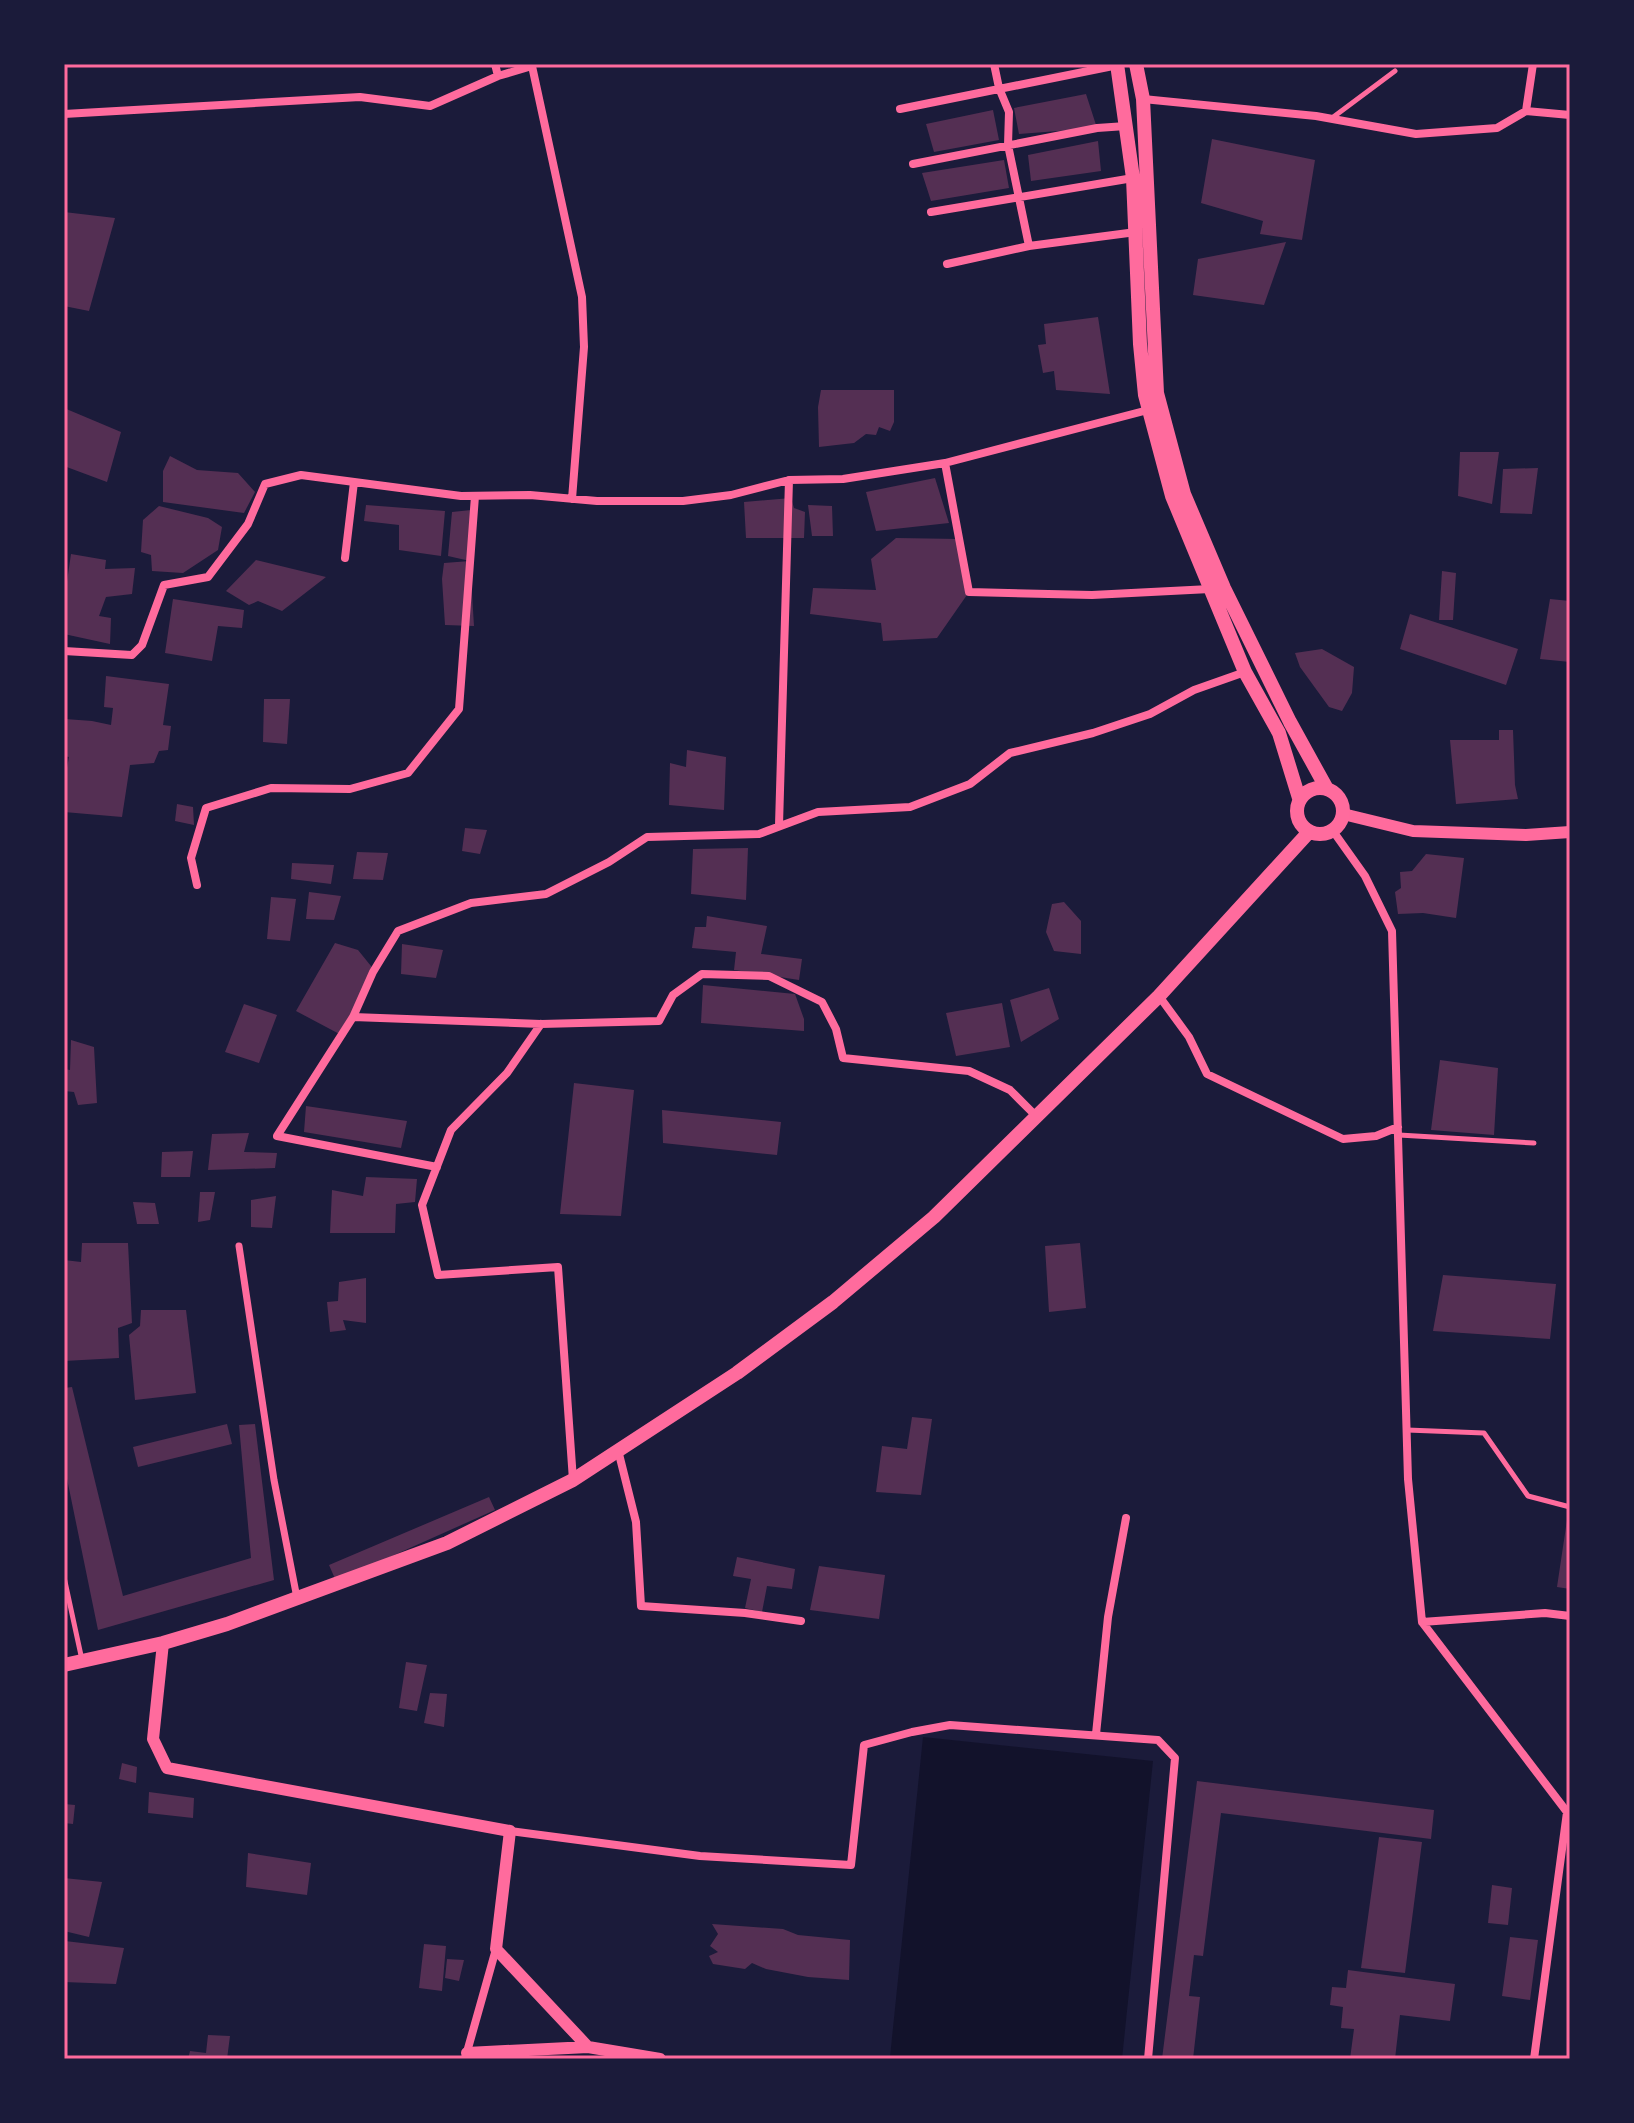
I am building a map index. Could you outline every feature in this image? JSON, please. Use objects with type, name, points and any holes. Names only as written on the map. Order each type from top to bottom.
[{"type":"main road","points":[[1118,64],[1133,178],[1140,344],[1148,410],[1172,496],[1245,672],[1279,733],[1299,798],[1296,809],[1299,821],[1309,832],[1320,835],[1333,831],[1343,814],[1342,804],[1327,789],[1290,722],[1224,588],[1184,494],[1157,393],[1143,99],[1136,64]]},
{"type":"main road","points":[[1299,798],[1312,789],[1327,789]]},
{"type":"main road","points":[[64,1665],[163,1643],[227,1624],[447,1543],[573,1480],[737,1373],[833,1302],[934,1217],[1159,996],[1309,832]]},
{"type":"street","points":[[495,64],[498,76]]},
{"type":"street","points":[[994,64],[1009,112],[1008,145],[1029,246]]},
{"type":"street","points":[[900,109],[1118,64]]},
{"type":"street","points":[[1526,111],[1533,64]]},
{"type":"street","points":[[64,114],[360,97],[430,106],[498,76],[535,65],[582,297],[584,347],[572,499]]},
{"type":"street","points":[[1143,99],[1331,118],[1416,134],[1497,128],[1526,111],[1570,115]]},
{"type":"street","points":[[913,164],[1097,128],[1127,126]]},
{"type":"street","points":[[931,212],[1133,178]]},
{"type":"street","points":[[947,264],[1029,246],[1137,232]]},
{"type":"street","points":[[64,651],[132,655],[142,645],[164,585],[208,577],[248,524],[265,484],[301,475],[475,496],[683,501],[731,495],[789,480],[843,479],[945,463],[1148,410]]},
{"type":"street","points":[[945,463],[969,592],[1092,595],[1210,589]]},
{"type":"street","points":[[779,825],[789,480]]},
{"type":"street","points":[[345,558],[354,482]]},
{"type":"street","points":[[197,885],[191,858],[206,808],[271,788],[350,789],[408,773],[459,709],[475,496]]},
{"type":"street","points":[[437,1167],[277,1136],[353,1017],[373,972],[398,931],[471,903],[546,894],[609,862],[647,837],[759,834],[818,812],[910,807],[970,784],[1010,753],[1136,719],[1194,690],[1245,672]]},
{"type":"street","points":[[1343,814],[1413,831],[1526,835],[1570,832]]},
{"type":"street","points":[[1333,831],[1365,876],[1392,931],[1408,1479],[1422,1622],[1567,1812],[1534,2059]]},
{"type":"street","points":[[353,1017],[541,1024],[659,1021],[673,995],[702,974],[769,976],[822,1002],[836,1029],[843,1058],[969,1071],[1010,1090],[1036,1116]]},
{"type":"street","points":[[1159,996],[1189,1037],[1207,1074],[1343,1139],[1398,1131]]},
{"type":"street","points":[[541,1024],[507,1073],[451,1130],[422,1205],[438,1275],[558,1267],[573,1480]]},
{"type":"street","points":[[239,1246],[274,1480],[297,1598]]},
{"type":"street","points":[[618,1450],[636,1522],[641,1606],[745,1613],[801,1621]]},
{"type":"street","points":[[1096,1734],[1108,1617],[1126,1518]]},
{"type":"street","points":[[1422,1622],[1545,1613],[1570,1616]]},
{"type":"street","points":[[163,1643],[153,1739],[167,1768],[510,1831],[700,1856],[851,1865],[864,1745],[912,1732],[950,1725],[1158,1740],[1175,1758],[1148,2059]]},
{"type":"street","points":[[510,1831],[496,1949],[466,2056],[588,2047],[622,2056],[660,2059]]},
{"type":"street","points":[[496,1949],[588,2047]]},
{"type":"lane","points":[[1331,118],[1395,71]]},
{"type":"lane","points":[[1398,1131],[1534,1143]]},
{"type":"lane","points":[[1406,1430],[1484,1433],[1528,1496],[1570,1507]]},
{"type":"lane","points":[[64,1577],[83,1661]]},
{"type":"shaded area","points":[[923,1737],[1153,1761],[1122,2059],[890,2057]]},
{"type":"building","points":[[1086,94],[1097,128],[1019,134],[1014,108]]},
{"type":"building","points":[[993,110],[999,140],[934,152],[926,124]]},
{"type":"building","points":[[1212,139],[1315,160],[1302,240],[1260,234],[1263,221],[1201,203]]},
{"type":"building","points":[[1098,141],[1101,171],[1031,181],[1028,155]]},
{"type":"building","points":[[1004,160],[1009,188],[931,201],[922,173]]},
{"type":"building","points":[[64,212],[115,218],[89,311],[64,306]]},
{"type":"building","points":[[1286,242],[1264,305],[1193,295],[1198,259]]},
{"type":"building","points":[[1098,317],[1110,394],[1056,390],[1054,371],[1043,373],[1038,345],[1046,344],[1044,324]]},
{"type":"building","points":[[821,390],[894,390],[894,422],[890,431],[879,427],[876,435],[866,434],[854,443],[819,447],[818,407]]},
{"type":"building","points":[[64,408],[121,432],[107,482],[64,466]]},
{"type":"building","points":[[1460,452],[1499,452],[1492,504],[1458,496]]},
{"type":"building","points":[[170,456],[197,470],[238,473],[255,492],[244,513],[163,502],[163,471]]},
{"type":"building","points":[[1538,468],[1532,514],[1500,513],[1503,469]]},
{"type":"building","points":[[935,478],[949,523],[876,531],[866,492]]},
{"type":"building","points":[[791,498],[794,508],[805,512],[804,538],[746,538],[744,502]]},
{"type":"building","points":[[366,505],[445,511],[441,556],[399,550],[399,525],[364,521]]},
{"type":"building","points":[[808,505],[832,506],[833,536],[812,536]]},
{"type":"building","points":[[159,506],[208,518],[222,527],[218,550],[183,573],[152,571],[151,555],[141,552],[143,520]]},
{"type":"building","points":[[471,510],[470,561],[448,556],[452,512]]},
{"type":"building","points":[[896,538],[959,539],[969,592],[937,638],[883,641],[881,623],[810,614],[813,588],[876,590],[871,559]]},
{"type":"building","points":[[71,554],[106,560],[105,569],[135,568],[132,594],[106,597],[99,616],[111,618],[110,644],[64,634],[64,602]]},
{"type":"building","points":[[256,560],[326,577],[282,611],[258,601],[249,605],[226,591]]},
{"type":"building","points":[[470,561],[474,626],[445,625],[444,563]]},
{"type":"building","points":[[1442,571],[1456,573],[1453,620],[1439,620]]},
{"type":"building","points":[[173,599],[244,610],[242,628],[218,626],[212,661],[165,653]]},
{"type":"building","points":[[1550,599],[1570,601],[1570,662],[1540,659]]},
{"type":"building","points":[[1410,614],[1518,649],[1506,685],[1400,649]]},
{"type":"building","points":[[1322,649],[1354,667],[1352,693],[1342,711],[1329,707],[1300,667],[1295,653]]},
{"type":"building","points":[[106,676],[169,684],[163,725],[171,726],[168,750],[159,751],[154,763],[130,765],[122,817],[64,812],[64,784],[69,757],[64,756],[65,719],[111,725],[113,708],[104,707]]},
{"type":"building","points":[[264,699],[290,699],[287,744],[263,742]]},
{"type":"building","points":[[1499,730],[1513,730],[1518,799],[1456,804],[1450,740],[1499,740]]},
{"type":"building","points":[[687,750],[726,757],[724,810],[669,805],[670,763],[686,767]]},
{"type":"building","points":[[177,804],[193,807],[194,825],[175,821]]},
{"type":"building","points":[[465,828],[487,830],[480,854],[462,851]]},
{"type":"building","points":[[748,848],[746,900],[691,894],[693,849]]},
{"type":"building","points":[[357,852],[388,853],[383,880],[353,879]]},
{"type":"building","points":[[1426,854],[1464,858],[1456,918],[1423,913],[1398,914],[1395,892],[1401,888],[1400,872],[1412,871]]},
{"type":"building","points":[[292,863],[334,865],[331,884],[291,879]]},
{"type":"building","points":[[309,892],[341,896],[334,920],[306,919]]},
{"type":"building","points":[[271,897],[296,899],[290,941],[267,939]]},
{"type":"building","points":[[1064,902],[1081,921],[1081,954],[1054,951],[1046,932],[1052,904]]},
{"type":"building","points":[[707,916],[767,926],[761,954],[802,959],[799,980],[734,970],[736,952],[692,948],[695,927],[706,927]]},
{"type":"building","points":[[335,943],[358,950],[375,971],[345,1037],[296,1011]]},
{"type":"building","points":[[402,944],[443,950],[436,978],[401,974]]},
{"type":"building","points":[[703,985],[795,994],[804,1019],[804,1031],[701,1023]]},
{"type":"building","points":[[1049,988],[1059,1019],[1021,1042],[1010,1000]]},
{"type":"building","points":[[1002,1003],[1010,1047],[956,1056],[946,1013]]},
{"type":"building","points":[[244,1004],[277,1015],[259,1063],[225,1052]]},
{"type":"building","points":[[71,1040],[94,1047],[97,1103],[78,1105],[74,1092],[64,1091],[64,1069],[70,1070]]},
{"type":"building","points":[[1440,1060],[1498,1068],[1494,1135],[1431,1130]]},
{"type":"building","points":[[574,1083],[634,1090],[621,1216],[560,1214]]},
{"type":"building","points":[[306,1106],[407,1121],[401,1148],[304,1132]]},
{"type":"building","points":[[662,1110],[781,1122],[777,1155],[663,1143]]},
{"type":"building","points":[[249,1133],[244,1152],[277,1153],[275,1168],[208,1170],[212,1134]]},
{"type":"building","points":[[193,1151],[190,1177],[161,1177],[162,1152]]},
{"type":"building","points":[[366,1177],[417,1179],[415,1202],[396,1204],[395,1233],[330,1233],[332,1190],[363,1196]]},
{"type":"building","points":[[200,1192],[215,1192],[210,1220],[198,1222]]},
{"type":"building","points":[[276,1196],[272,1228],[251,1227],[251,1200]]},
{"type":"building","points":[[133,1202],[155,1203],[159,1224],[137,1224]]},
{"type":"building","points":[[82,1243],[128,1243],[132,1323],[118,1328],[119,1358],[64,1361],[64,1260],[81,1262]]},
{"type":"building","points":[[1080,1243],[1086,1308],[1049,1312],[1045,1246]]},
{"type":"building","points":[[1443,1275],[1556,1284],[1550,1339],[1433,1331]]},
{"type":"building","points":[[366,1278],[366,1323],[343,1320],[346,1330],[330,1332],[327,1302],[338,1301],[339,1282]]},
{"type":"building","points":[[141,1310],[186,1310],[196,1393],[135,1400],[129,1335],[140,1326]]},
{"type":"building","points":[[72,1387],[123,1596],[251,1558],[239,1425],[255,1424],[274,1580],[98,1630],[64,1464],[64,1388]]},
{"type":"building","points":[[912,1417],[932,1419],[921,1495],[876,1492],[882,1446],[907,1449]]},
{"type":"building","points":[[227,1424],[232,1444],[138,1467],[133,1447]]},
{"type":"building","points":[[489,1497],[495,1510],[336,1581],[329,1565]]},
{"type":"building","points":[[1567,1520],[1570,1521],[1570,1589],[1557,1587]]},
{"type":"building","points":[[737,1557],[795,1569],[792,1589],[767,1586],[762,1612],[745,1608],[751,1579],[733,1576]]},
{"type":"building","points":[[819,1566],[885,1575],[879,1619],[810,1610]]},
{"type":"building","points":[[406,1662],[427,1665],[417,1711],[399,1708]]},
{"type":"building","points":[[430,1693],[447,1694],[444,1727],[424,1723]]},
{"type":"building","points":[[122,1763],[137,1767],[136,1783],[119,1779]]},
{"type":"building","points":[[1197,1781],[1434,1810],[1431,1839],[1221,1813],[1203,1956],[1194,1955],[1189,1996],[1200,1997],[1193,2059],[1162,2059]]},
{"type":"building","points":[[149,1792],[194,1798],[193,1818],[148,1813]]},
{"type":"building","points":[[64,1804],[75,1805],[73,1824],[64,1823]]},
{"type":"building","points":[[1379,1837],[1422,1842],[1405,1973],[1361,1968]]},
{"type":"building","points":[[248,1853],[311,1863],[307,1895],[246,1887]]},
{"type":"building","points":[[64,1878],[102,1882],[89,1937],[64,1931]]},
{"type":"building","points":[[1492,1885],[1512,1888],[1508,1925],[1488,1923]]},
{"type":"building","points":[[712,1924],[783,1929],[798,1935],[850,1940],[849,1980],[808,1977],[766,1969],[752,1963],[745,1969],[713,1964],[709,1956],[718,1952],[710,1946],[718,1934]]},
{"type":"building","points":[[1510,1937],[1538,1940],[1530,2000],[1502,1996]]},
{"type":"building","points":[[65,1941],[124,1948],[116,1984],[64,1982]]},
{"type":"building","points":[[424,1944],[446,1946],[442,1991],[419,1988]]},
{"type":"building","points":[[447,1959],[464,1960],[459,1981],[445,1978]]},
{"type":"building","points":[[1348,1970],[1455,1984],[1450,2021],[1400,2015],[1395,2059],[1350,2059],[1354,2029],[1341,2028],[1343,2007],[1330,2005],[1332,1987],[1346,1988]]},
{"type":"building","points":[[208,2035],[230,2036],[227,2059],[188,2059],[190,2051],[206,2053]]}]
